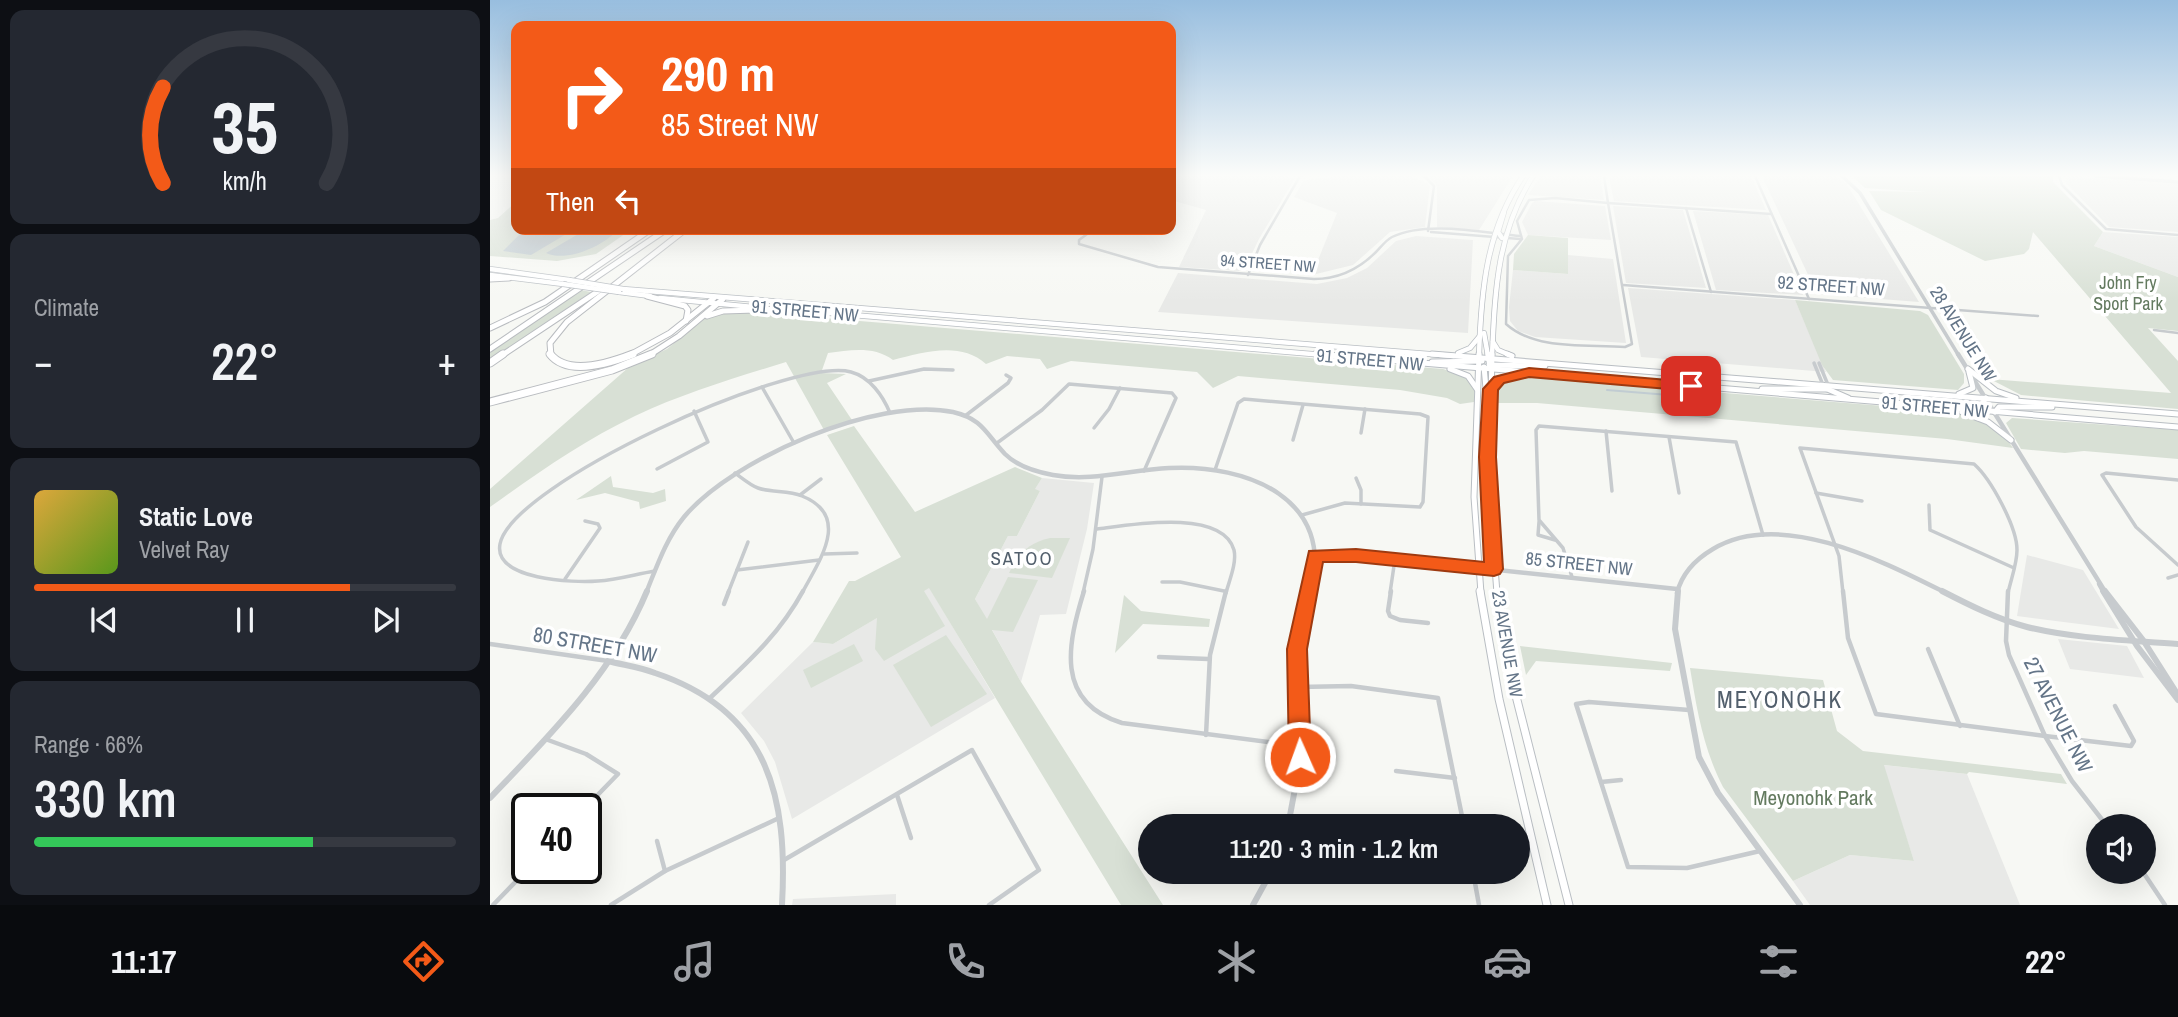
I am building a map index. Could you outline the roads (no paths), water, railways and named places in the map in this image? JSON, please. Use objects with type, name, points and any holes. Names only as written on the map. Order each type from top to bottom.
[{"type":"highway","points":[[490,328],[545,302],[642,235]]},
{"type":"highway","points":[[572,294],[650,235]]},
{"type":"highway","points":[[490,349],[658,235]]},
{"type":"highway","points":[[490,363],[677,235]]},
{"type":"highway","points":[[678,235],[567,322],[550,343],[550,355],[561,363],[576,366],[614,362],[640,353],[708,303],[723,299]]},
{"type":"highway","points":[[490,277],[509,278]]},
{"type":"highway","points":[[647,296],[685,306],[688,310],[686,321]]},
{"type":"highway","points":[[686,330],[715,301]]},
{"type":"highway","points":[[490,402],[636,361],[665,346],[705,317],[723,311],[784,309]]},
{"type":"main road","points":[[1497,236],[1501,218]]},
{"type":"main road","name":"23 AVENUE NW","points":[[1507,218],[1487,256],[1481,334],[1491,389],[1488,483],[1494,569],[1506,650],[1523,727],[1569,905]]},
{"type":"main road","name":"23 AVENUE NW","points":[[1497,236],[1492,340],[1478,390],[1473,482],[1477,568],[1504,727],[1547,905]]},
{"type":"main road","points":[[490,270],[569,281]]},
{"type":"main road","name":"91 STREET NW","points":[[509,278],[784,309],[1384,361],[1437,365],[1546,362],[2178,414]]},
{"type":"main road","name":"91 STREET NW","points":[[569,281],[647,296],[708,303]]},
{"type":"main road","name":"91 STREET NW","points":[[723,299],[1439,354],[1529,373],[2178,427]]},
{"type":"main road","points":[[1482,312],[1489,423]]},
{"type":"main road","points":[[1439,354],[1466,351],[1476,343],[1481,334]]},
{"type":"main road","points":[[1492,340],[1498,350],[1509,356],[1546,362]]},
{"type":"main road","points":[[1384,361],[1592,366]]},
{"type":"main road","points":[[1437,365],[1468,376],[1478,390]]},
{"type":"main road","points":[[1945,395],[1966,393],[1972,389],[1974,384],[1968,369]]},
{"type":"main road","points":[[1968,369],[2001,393],[2038,403]]},
{"type":"main road","points":[[1491,389],[1505,377],[1529,373]]},
{"type":"main road","points":[[1717,388],[1826,386],[1848,398],[1877,403]]},
{"type":"main road","points":[[1900,404],[1982,404],[1986,398]]},
{"type":"main road","points":[[1995,412],[1999,407],[2079,406]]},
{"type":"main road","points":[[1931,407],[1983,419],[2011,440]]},
{"type":"street","points":[[1248,275],[1260,244],[1275,218]]},
{"type":"street","points":[[1429,231],[1430,218]]},
{"type":"street","points":[[1517,218],[1522,237],[1509,253],[1506,324],[1518,335],[1534,340],[1632,345],[1612,218]]},
{"type":"street","points":[[1689,218],[1711,292]]},
{"type":"street","points":[[1773,218],[1809,299]]},
{"type":"street","name":"28 AVENUE NW","points":[[1875,218],[2098,583],[2143,640],[2178,695]]},
{"type":"street","points":[[2096,218],[2107,229],[2178,235]]},
{"type":"street","name":"94 STREET NW","points":[[1086,235],[1079,240],[1079,244],[1151,266],[1306,279],[1336,278],[1362,266],[1391,238],[1429,231],[1522,237]]},
{"type":"street","name":"92 STREET NW","points":[[1623,285],[2038,316]]},
{"type":"street","points":[[2154,330],[2178,333]]},
{"type":"street","points":[[1817,363],[1826,386]]},
{"type":"street","points":[[869,381],[924,369],[953,370]]},
{"type":"street","points":[[655,571],[598,581],[565,579],[515,571],[501,561],[498,548],[511,525],[551,492],[599,459],[694,411],[762,387],[804,374],[851,372],[869,381],[890,413]]},
{"type":"street","points":[[965,416],[1008,383],[1011,378],[1006,375]]},
{"type":"street","points":[[997,443],[1042,411],[1069,384],[1175,394],[1176,398],[1144,471]]},
{"type":"street","points":[[762,387],[794,444]]},
{"type":"street","points":[[1094,428],[1120,388]]},
{"type":"street","points":[[1215,470],[1238,403],[1242,400],[1427,416],[1430,421],[1423,502],[1420,508],[1336,504],[1302,515]]},
{"type":"street","points":[[1293,440],[1303,404]]},
{"type":"street","points":[[1361,433],[1365,409]]},
{"type":"street","points":[[490,798],[548,740],[579,702],[633,622],[668,539],[706,496],[736,473],[794,444],[890,413],[928,410],[965,416],[985,427],[1013,460],[1042,473],[1076,478],[1175,468],[1215,470],[1264,485],[1287,499],[1302,515],[1311,531],[1316,556],[1298,638],[1300,746],[1298,782],[1291,814]]},
{"type":"street","points":[[657,469],[708,442],[694,411]]},
{"type":"street","points":[[1557,541],[1538,535],[1536,429],[1539,426],[1736,442],[1763,535]]},
{"type":"street","points":[[1606,431],[1612,491]]},
{"type":"street","points":[[1668,436],[1679,493]]},
{"type":"street","name":"27 AVENUE NW","points":[[1815,493],[1800,448],[1974,464],[1979,467],[2015,532],[2017,552],[2006,641],[2009,655],[2045,735],[2072,781],[2098,814]]},
{"type":"street","points":[[710,697],[781,627],[820,560],[830,531],[827,518],[817,504],[800,495],[757,488],[736,473]]},
{"type":"street","points":[[2178,480],[2106,473],[2102,475],[2136,527],[2178,565]]},
{"type":"street","points":[[1102,477],[1097,528],[1069,660],[1074,679],[1099,713],[1122,723],[1300,746]]},
{"type":"street","points":[[1356,478],[1361,490],[1361,504]]},
{"type":"street","points":[[800,495],[821,479]]},
{"type":"street","points":[[1815,493],[1862,501]]},
{"type":"street","points":[[1815,493],[1839,556],[1848,638],[1876,714],[2131,746],[2134,741],[2115,706]]},
{"type":"street","points":[[1929,505],[1930,530],[2014,568]]},
{"type":"street","points":[[1539,520],[1568,556],[1572,577]]},
{"type":"street","points":[[565,579],[600,528],[598,524],[585,521]]},
{"type":"street","points":[[1097,528],[1182,522],[1203,525],[1221,533],[1231,544],[1234,555],[1208,659],[1206,735]]},
{"type":"street","points":[[1801,905],[1714,789],[1702,766],[1693,738],[1674,613],[1677,589],[1685,572],[1695,561],[1721,544],[1763,535],[1801,537],[1835,545],[1895,569],[2007,621],[2063,632],[2178,644]]},
{"type":"street","points":[[724,604],[748,541]]},
{"type":"street","points":[[490,550],[498,548]]},
{"type":"street","points":[[823,554],[857,554]]},
{"type":"street","name":"85 STREET NW","points":[[1316,556],[1356,555],[1677,589]]},
{"type":"street","points":[[1395,559],[1388,611],[1390,616],[1400,620],[1428,623]]},
{"type":"street","points":[[737,570],[820,560]]},
{"type":"street","points":[[2168,578],[2178,575]]},
{"type":"street","points":[[1162,582],[1190,583],[1224,591]]},
{"type":"street","name":"28 AVENUE NW","points":[[2098,583],[2132,639],[2178,700]]},
{"type":"street","name":"80 STREET NW","points":[[490,644],[608,661],[659,673],[710,697],[749,736],[767,764],[781,817],[784,860],[782,905]]},
{"type":"street","points":[[1928,649],[1960,726]]},
{"type":"street","points":[[1159,657],[1208,659]]},
{"type":"street","points":[[1297,687],[1351,686],[1438,698],[1462,814]]},
{"type":"street","points":[[1689,710],[1578,701],[1577,708],[1628,867],[1687,868],[1762,851]]},
{"type":"street","points":[[548,740],[586,754],[618,774],[600,793]]},
{"type":"street","points":[[784,860],[972,750],[1039,870],[989,905]]},
{"type":"street","points":[[1396,771],[1455,778]]},
{"type":"street","points":[[1601,782],[1621,780]]},
{"type":"street","points":[[897,795],[911,838]]},
{"type":"street","points":[[611,905],[665,871],[781,817]]},
{"type":"street","points":[[657,841],[665,871]]},
{"type":"street","points":[[494,905],[514,884]]},
{"type":"street","points":[[1253,905],[1264,884]]},
{"type":"street","points":[[1476,884],[1479,905]]},
{"type":"street","points":[[2151,884],[2165,905]]},
{"type":"waterway","points":[[1607,390],[1718,399]]},
{"type":"district","name":"SATOO","points":[[1022,558]]},
{"type":"district","name":"MEYONOHK","points":[[1780,700]]},
{"type":"park label","name":"John Fry Sport Park","points":[[2128,293]]},
{"type":"park label","name":"Meyonohk Park","points":[[1813,798]]}]
